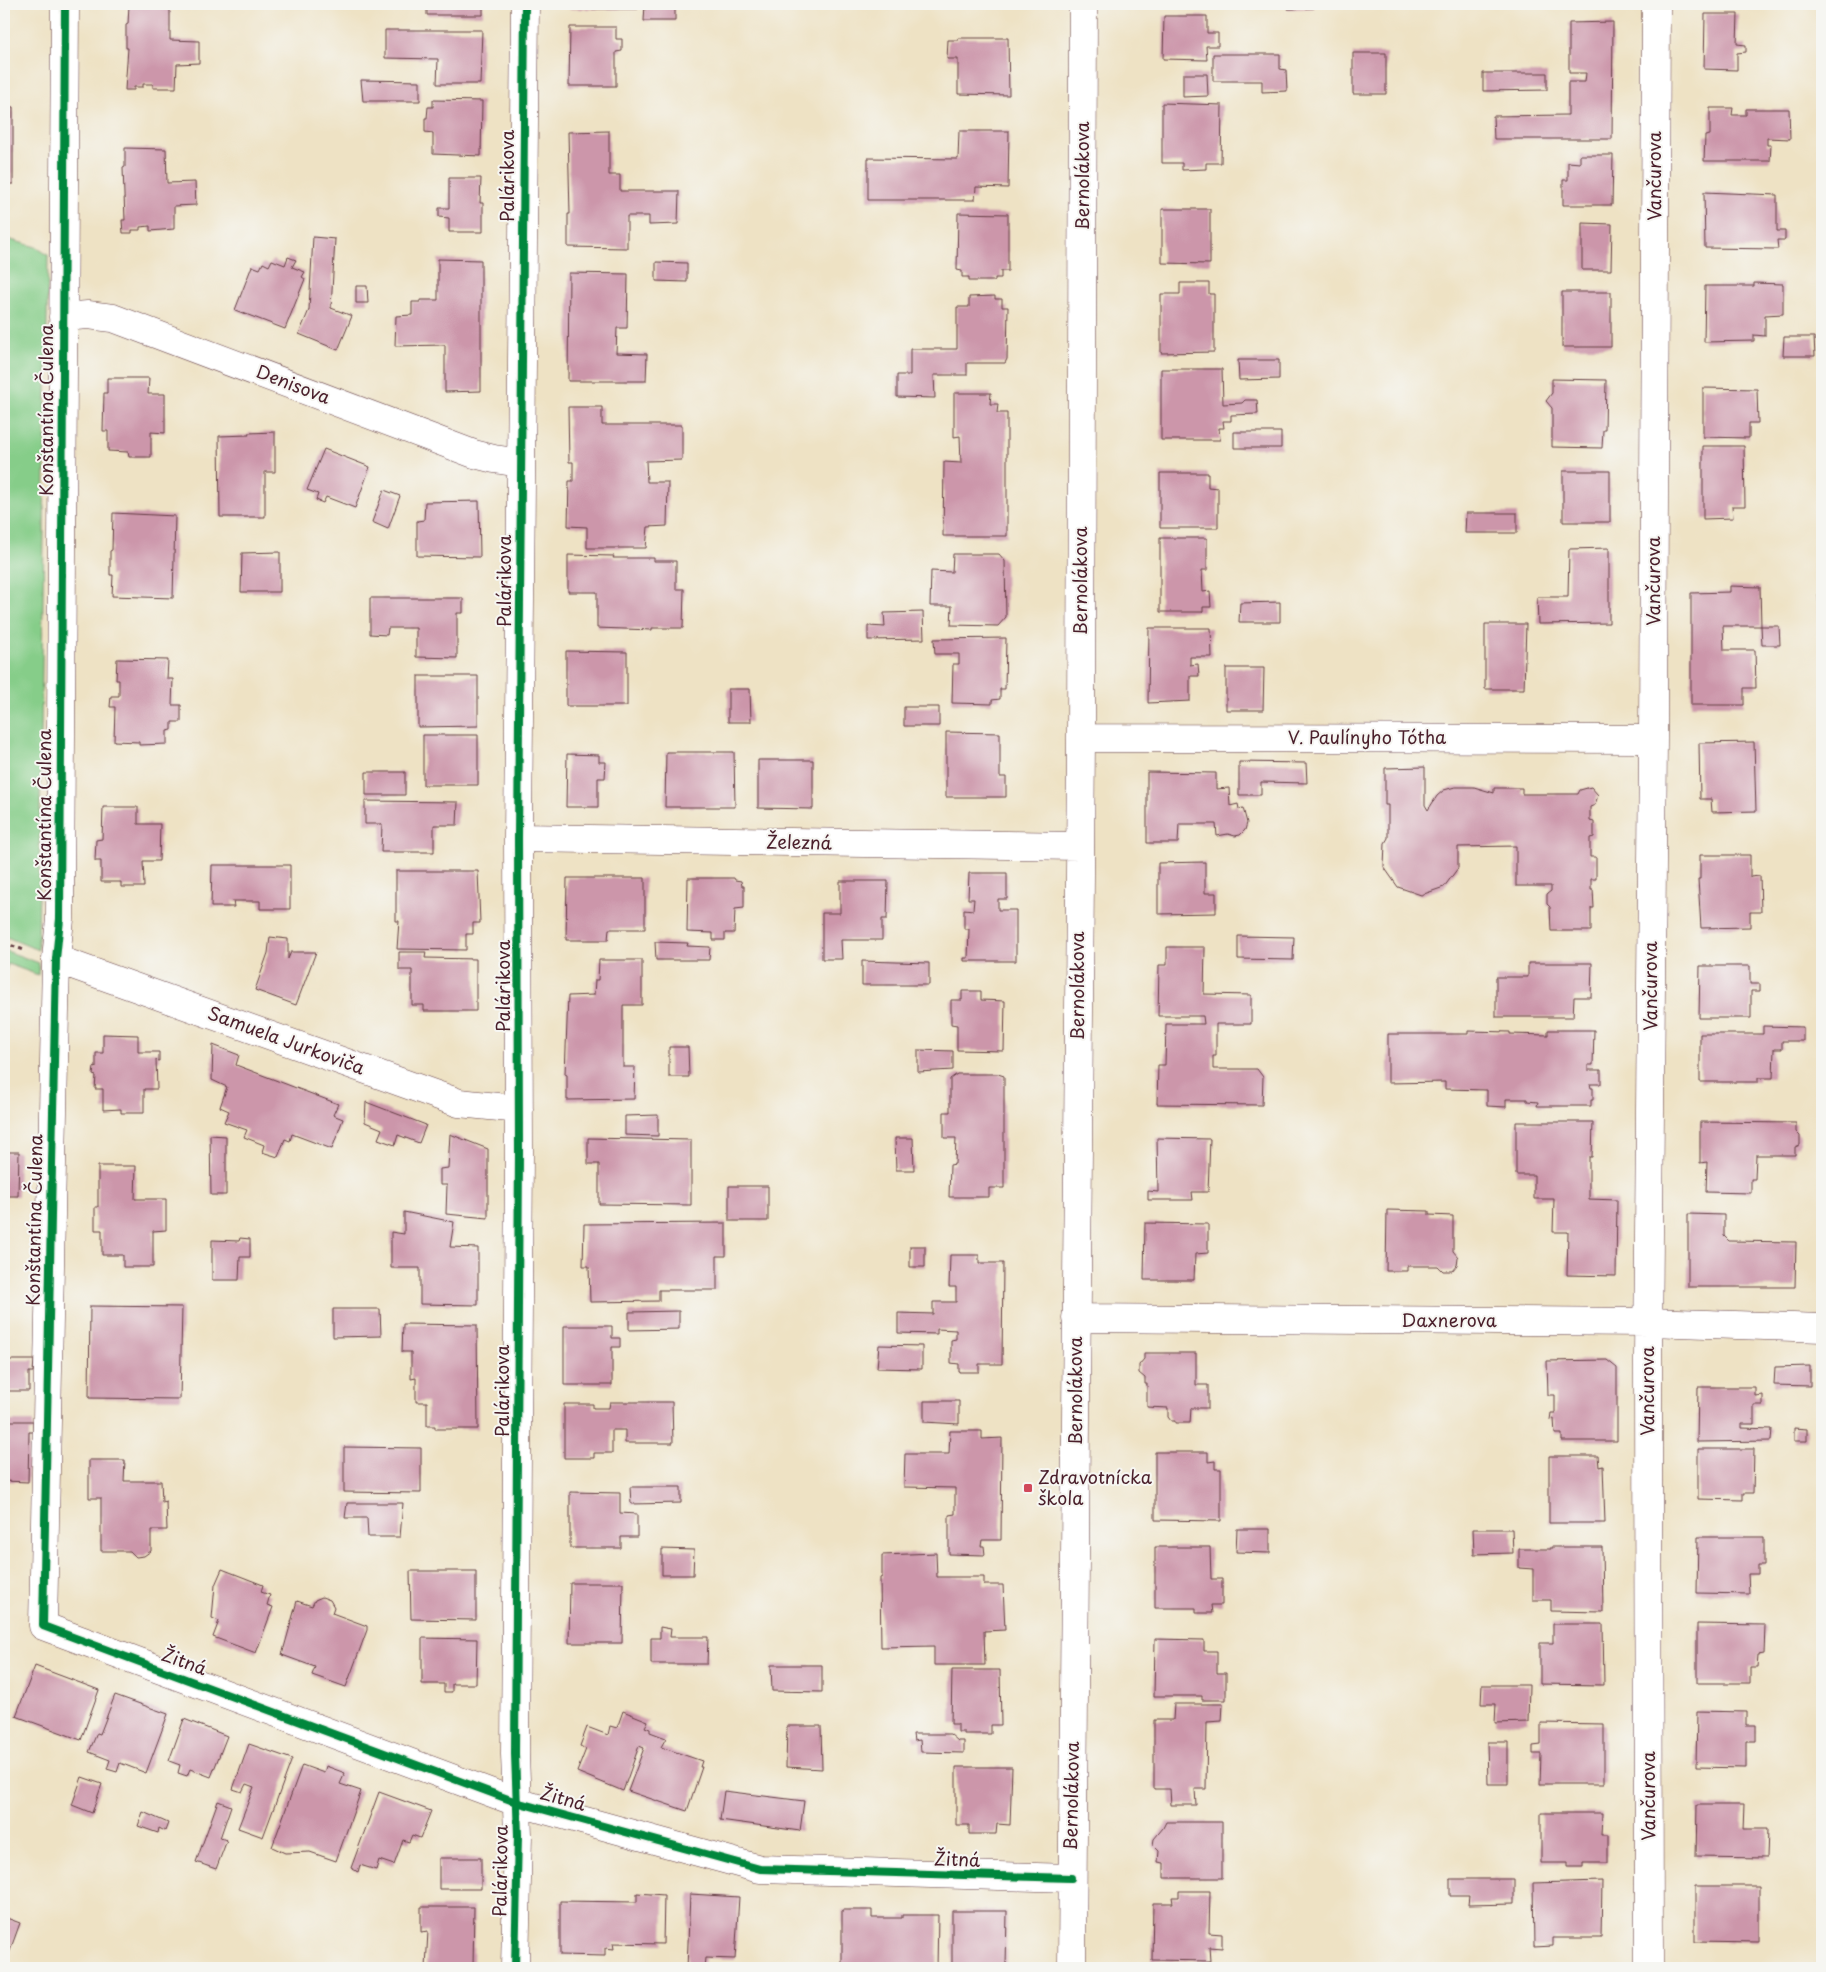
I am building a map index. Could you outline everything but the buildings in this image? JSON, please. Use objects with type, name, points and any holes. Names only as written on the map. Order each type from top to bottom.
[{"type":"street","name":"Konštantína Čulena","points":[[43,1626],[56,959],[60,919],[65,4]]},
{"type":"street","name":"Palárikova","points":[[515,1968],[518,1835],[516,1802],[519,1110],[518,838],[525,4]]},
{"type":"street","name":"Bernolákova","points":[[1072,1968],[1071,1878],[1080,738],[1083,4]]},
{"type":"street","name":"Vančurova","points":[[1649,1968],[1649,1322],[1656,4]]},
{"type":"street","name":"Denisova","points":[[63,317],[88,315],[113,318],[474,454],[494,460],[521,463]]},
{"type":"street","name":"V. Paulínyho Tótha","points":[[1080,738],[1653,739]]},
{"type":"street","name":"Železná","points":[[518,838],[1079,846]]},
{"type":"street","name":"Samuela Jurkoviča","points":[[56,959],[459,1103],[519,1110]]},
{"type":"street","name":"Daxnerova","points":[[1076,1318],[1649,1322],[1822,1328]]},
{"type":"street","name":"Žitná","points":[[43,1626],[516,1802],[760,1869],[1071,1878]]},
{"type":"path","points":[[4,943],[9,945]]},
{"type":"green space","points":[[4,238],[36,247],[48,255],[38,950],[4,936]]},
{"type":"green space","points":[[4,950],[39,963],[38,975],[8,964],[4,976]]},
{"type":"cycle path","points":[[65,4],[60,919],[56,959],[43,1626],[516,1802],[760,1869],[1071,1878]]},
{"type":"cycle path","points":[[515,1968],[518,1835],[515,1754],[519,1151],[518,838],[525,4]]},
{"type":"place","name":"Zdravotnícka škola","points":[[1028,1488]]}]
